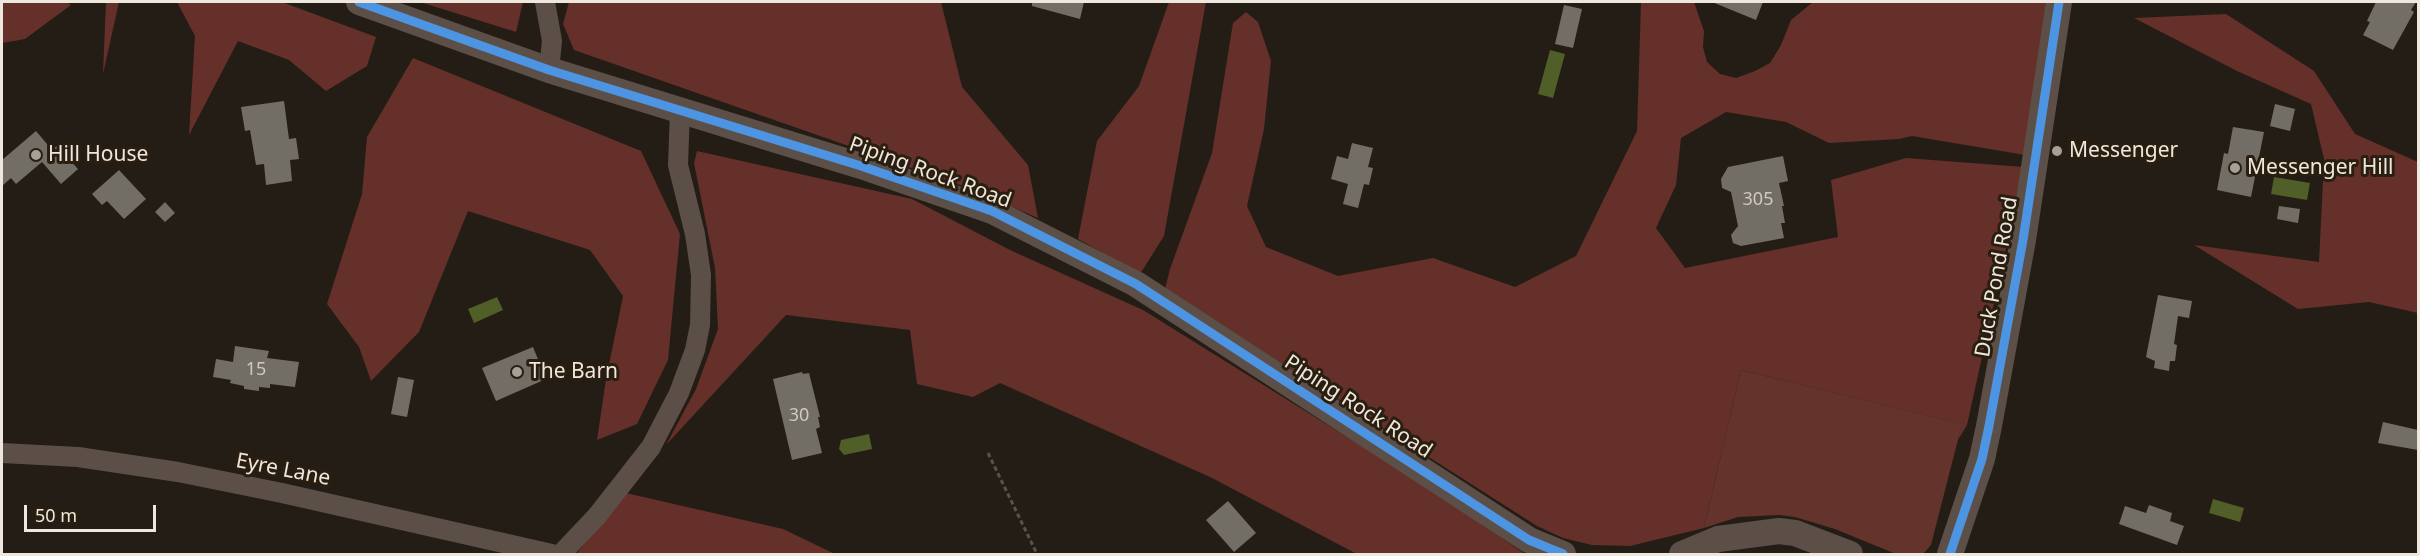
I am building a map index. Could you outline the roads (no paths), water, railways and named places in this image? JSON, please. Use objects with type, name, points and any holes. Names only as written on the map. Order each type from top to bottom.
[{"type":"street","name":"Piping Rock Road","points":[[359,2],[549,70],[861,166],[992,211],[1136,284],[1529,540],[1563,555]]},
{"type":"street","points":[[545,2],[552,41],[549,70]]},
{"type":"street","name":"Duck Pond Road","points":[[1950,555],[1982,459],[1989,426],[2025,229],[2059,2]]},
{"type":"street","points":[[561,555],[597,516],[651,447],[679,393],[694,350],[700,325],[701,275],[695,234],[678,165],[680,110]]},
{"type":"street","name":"Eyre Lane","points":[[2,453],[78,457],[178,472],[282,493],[552,555]]},
{"type":"street","points":[[1682,555],[1718,539],[1779,531],[1803,536],[1850,555]]},
{"type":"place","name":"Messenger","points":[[2057,151]]},
{"type":"place","name":"Hill House","points":[[36,155]]},
{"type":"place","name":"Messenger Hill","points":[[2235,168]]},
{"type":"place","name":"The Barn","points":[[517,372]]}]
